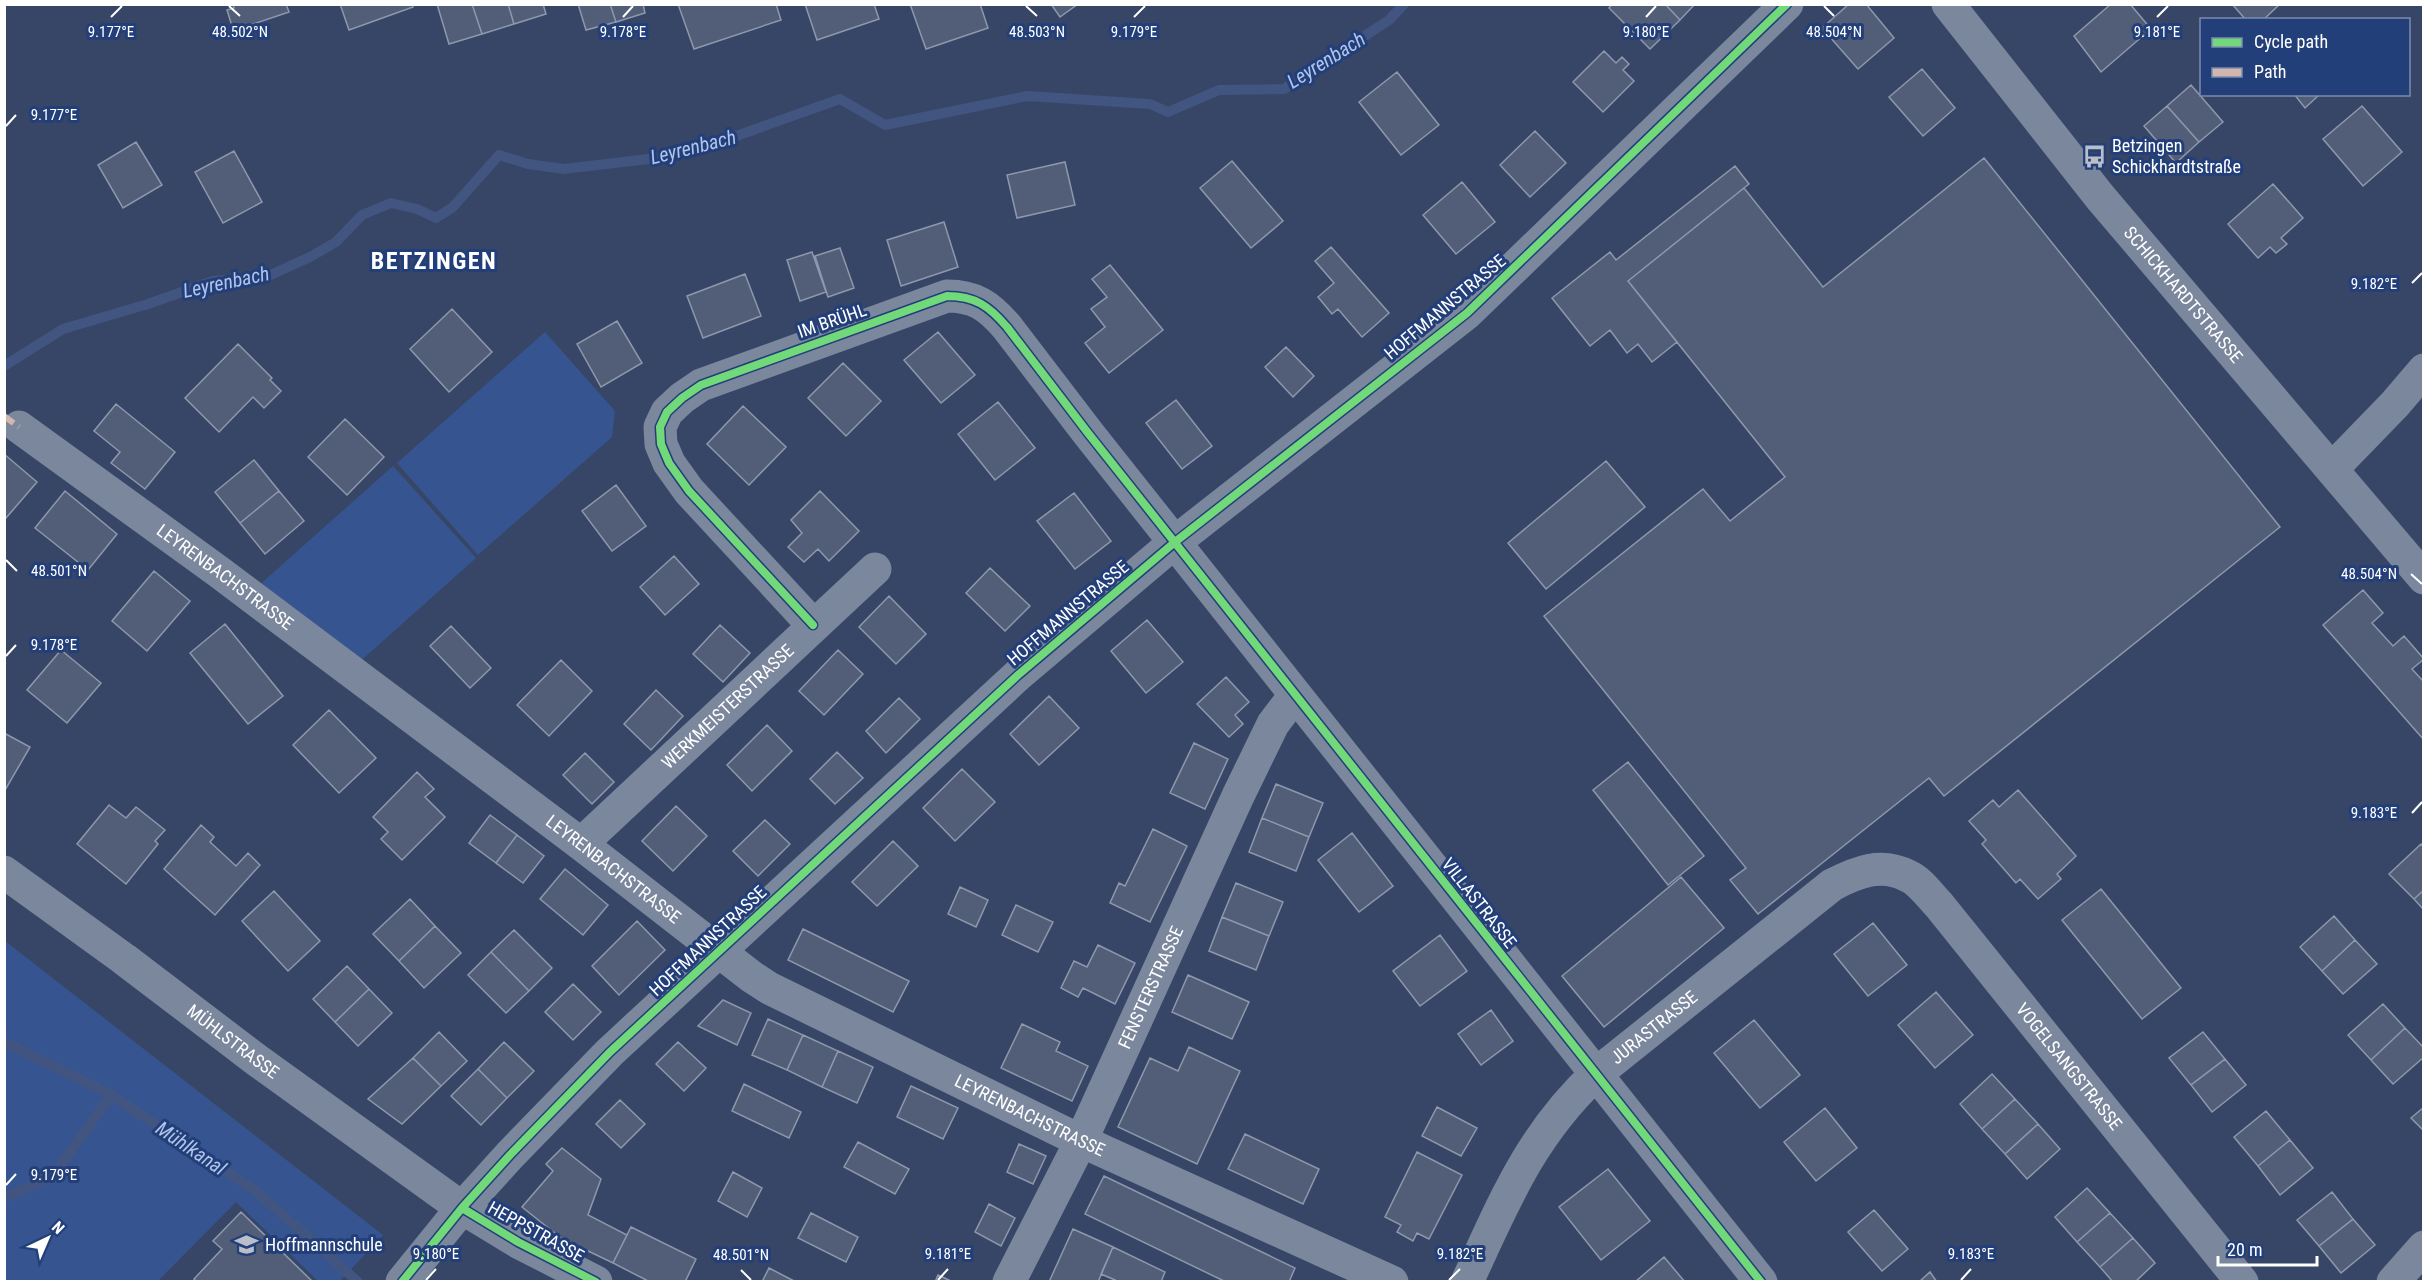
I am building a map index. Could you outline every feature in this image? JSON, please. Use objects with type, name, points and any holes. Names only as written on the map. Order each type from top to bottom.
[{"type":"street","name":"HOFFMANNSTRASSE","points":[[404,1279],[462,1208],[510,1155],[610,1052],[719,950],[1026,667],[1175,542],[1467,313],[1787,4]]},
{"type":"street","name":"SCHICKHARDTSTRASSE","points":[[1948,4],[2077,170],[2424,578]]},
{"type":"street","name":"IM BRÜHL","points":[[813,625],[685,485],[669,463],[661,444],[660,427],[667,412],[701,385],[947,296],[962,296],[979,300],[994,312],[1175,542]]},
{"type":"street","points":[[2332,470],[2396,404],[2424,370]]},
{"type":"street","name":"LEYRENBACHSTRASSE","points":[[19,427],[219,572],[581,844],[719,950],[736,966],[770,988],[1081,1141],[1392,1281]]},
{"type":"street","name":"VILLASTRASSE","points":[[1175,542],[1761,1281]]},
{"type":"street","name":"WERKMEISTERSTRASSE","points":[[581,844],[875,568]]},
{"type":"street","name":"FENSTERSTRASSE","points":[[1009,1281],[1081,1141],[1273,724],[1295,695]]},
{"type":"street","name":"JURASTRASSE","points":[[1467,1281],[1514,1180],[1532,1149],[1576,1093],[1596,1074],[1832,885],[1858,872],[1885,868]]},
{"type":"street","name":"VOGELSANGSTRASSE","points":[[1885,868],[1910,876],[1939,905],[2242,1281]]},
{"type":"street","name":"MÜHLSTRASSE","points":[[4,872],[462,1208]]},
{"type":"street","name":"HEPPSTRASSE","points":[[462,1208],[518,1242],[596,1281]]},
{"type":"street","points":[[2392,1281],[2424,1247]]},
{"type":"shaded area","points":[[545,332],[615,411],[612,437],[478,555],[397,463]]},
{"type":"shaded area","points":[[393,466],[476,558],[356,665],[257,587]]},
{"type":"shaded area","points":[[5,941],[383,1235],[340,1281],[318,1281],[236,1202],[158,1281],[5,1281]]},
{"type":"building","points":[[233,4],[286,4],[289,12],[250,25],[253,33],[236,39],[227,10],[234,8]]},
{"type":"building","points":[[340,4],[412,4],[413,7],[349,30]]},
{"type":"building","points":[[437,4],[472,4],[482,34],[449,44]]},
{"type":"building","points":[[472,4],[508,4],[514,24],[482,34]]},
{"type":"building","points":[[508,4],[543,4],[546,14],[514,24]]},
{"type":"building","points":[[578,4],[610,4],[616,22],[586,30]]},
{"type":"building","points":[[610,4],[643,4],[645,13],[616,22]]},
{"type":"building","points":[[678,4],[776,4],[781,20],[694,49]]},
{"type":"building","points":[[805,4],[874,4],[879,19],[817,40]]},
{"type":"building","points":[[910,4],[980,4],[988,28],[926,49]]},
{"type":"building","points":[[1051,4],[1078,4],[1060,17]]},
{"type":"building","points":[[1612,4],[1665,4],[1680,20],[1650,49],[1609,8]]},
{"type":"building","points":[[1665,4],[1695,4],[1680,20]]},
{"type":"building","points":[[1849,4],[1866,4],[1894,38],[1858,69],[1822,28]]},
{"type":"building","points":[[2111,4],[2130,4],[2151,29],[2101,72],[2074,36]]},
{"type":"building","points":[[2232,4],[2280,4],[2265,18],[2244,18]]},
{"type":"building","points":[[1604,51],[1616,63],[1622,57],[1629,64],[1623,70],[1634,81],[1603,112],[1573,82]]},
{"type":"building","points":[[1922,69],[1955,108],[1923,136],[1889,97]]},
{"type":"building","points":[[1397,72],[1439,125],[1401,155],[1359,102]]},
{"type":"building","points":[[2191,85],[2223,122],[2199,142],[2167,106]]},
{"type":"building","points":[[2296,96],[2318,96],[2305,108]]},
{"type":"building","points":[[2167,106],[2199,142],[2176,163],[2144,126]]},
{"type":"building","points":[[2362,106],[2402,152],[2363,186],[2323,139]]},
{"type":"building","points":[[1535,131],[1566,163],[1530,197],[1500,165]]},
{"type":"building","points":[[136,142],[162,185],[123,208],[98,165]]},
{"type":"building","points":[[234,151],[262,202],[223,223],[195,172]]},
{"type":"building","points":[[1984,158],[2280,527],[1944,796],[1929,778],[1758,914],[1730,880],[1746,868],[1544,616],[1703,489],[1730,521],[1785,477],[1628,281],[1744,188],[1823,287]]},
{"type":"building","points":[[1232,161],[1283,221],[1251,248],[1200,188]]},
{"type":"building","points":[[1065,162],[1075,205],[1017,218],[1007,175]]},
{"type":"building","points":[[1735,166],[1749,184],[1628,281],[1677,342],[1652,362],[1638,344],[1627,353],[1610,330],[1590,346],[1552,298],[1610,252],[1616,260]]},
{"type":"building","points":[[1462,182],[1495,222],[1456,254],[1423,215]]},
{"type":"building","points":[[2273,184],[2303,218],[2281,238],[2287,244],[2276,253],[2270,247],[2258,258],[2228,224]]},
{"type":"building","points":[[944,222],[958,267],[901,286],[887,240]]},
{"type":"building","points":[[1331,247],[1389,313],[1362,337],[1338,309],[1332,314],[1318,297],[1334,283],[1315,261]]},
{"type":"building","points":[[840,248],[854,288],[828,297],[815,256]]},
{"type":"building","points":[[812,252],[826,292],[800,301],[787,260]]},
{"type":"building","points":[[1110,265],[1163,330],[1109,373],[1085,343],[1105,327],[1091,309],[1107,297],[1092,279]]},
{"type":"building","points":[[745,274],[761,316],[703,338],[687,296]]},
{"type":"building","points":[[452,309],[492,352],[449,392],[410,349]]},
{"type":"building","points":[[617,321],[642,363],[601,387],[577,344]]},
{"type":"building","points":[[938,332],[975,375],[941,403],[904,360]]},
{"type":"building","points":[[238,344],[272,378],[270,380],[281,391],[264,408],[253,397],[219,432],[185,398]]},
{"type":"building","points":[[1286,347],[1314,376],[1293,397],[1265,367]]},
{"type":"building","points":[[843,363],[881,401],[846,436],[808,398]]},
{"type":"building","points":[[1176,400],[1212,446],[1182,469],[1146,423]]},
{"type":"building","points":[[998,402],[1035,448],[995,480],[958,434]]},
{"type":"building","points":[[116,404],[175,452],[145,489],[111,463],[120,452],[94,431]]},
{"type":"building","points":[[743,406],[786,447],[749,485],[707,444]]},
{"type":"building","points":[[345,419],[384,457],[347,495],[308,457]]},
{"type":"building","points":[[4,454],[37,482],[6,518],[4,517]]},
{"type":"building","points":[[254,460],[279,491],[240,523],[215,492]]},
{"type":"building","points":[[1606,461],[1645,507],[1546,589],[1508,543]]},
{"type":"building","points":[[616,485],[646,526],[612,551],[582,511]]},
{"type":"building","points":[[65,491],[117,534],[88,570],[35,528]]},
{"type":"building","points":[[279,491],[304,521],[265,554],[240,523]]},
{"type":"building","points":[[820,491],[859,531],[829,561],[818,549],[804,562],[788,547],[802,533],[791,520]]},
{"type":"building","points":[[1074,493],[1111,541],[1075,569],[1037,521]]},
{"type":"building","points":[[674,556],[699,584],[665,615],[640,587]]},
{"type":"building","points":[[990,568],[1030,606],[1005,631],[966,593]]},
{"type":"building","points":[[154,571],[190,601],[147,651],[112,621]]},
{"type":"building","points":[[2363,590],[2383,613],[2372,623],[2393,646],[2404,636],[2424,659],[2412,669],[2424,682],[2424,740],[2323,625]]},
{"type":"building","points":[[889,596],[926,634],[896,664],[859,627]]},
{"type":"building","points":[[1147,620],[1183,662],[1146,693],[1111,651]]},
{"type":"building","points":[[225,624],[283,696],[248,724],[190,653]]},
{"type":"building","points":[[720,625],[750,653],[723,682],[693,654]]},
{"type":"building","points":[[451,626],[491,668],[470,688],[430,646]]},
{"type":"building","points":[[61,650],[101,683],[67,723],[27,690]]},
{"type":"building","points":[[838,650],[863,674],[824,715],[799,691]]},
{"type":"building","points":[[561,660],[592,691],[549,736],[517,705]]},
{"type":"building","points":[[1226,677],[1249,702],[1235,715],[1243,724],[1229,737],[1197,704]]},
{"type":"building","points":[[656,690],[683,716],[651,750],[624,724]]},
{"type":"building","points":[[1049,696],[1079,728],[1039,765],[1010,734]]},
{"type":"building","points":[[899,698],[920,719],[886,753],[866,731]]},
{"type":"building","points":[[329,710],[376,758],[339,793],[293,745]]},
{"type":"building","points":[[767,725],[792,751],[752,791],[727,765]]},
{"type":"building","points":[[4,733],[30,747],[4,792]]},
{"type":"building","points":[[1194,743],[1228,759],[1205,809],[1170,793]]},
{"type":"building","points":[[837,752],[863,778],[835,804],[810,779]]},
{"type":"building","points":[[585,753],[614,782],[592,804],[563,775]]},
{"type":"building","points":[[1628,762],[1704,856],[1668,885],[1593,790]]},
{"type":"building","points":[[962,769],[995,802],[955,841],[923,808]]},
{"type":"building","points":[[417,772],[434,789],[425,797],[445,817],[402,860],[381,839],[388,832],[373,817]]},
{"type":"building","points":[[1276,784],[1323,803],[1309,837],[1262,818]]},
{"type":"building","points":[[2018,790],[2076,856],[2057,874],[2061,879],[2038,899],[2020,879],[2016,883],[1982,844],[1986,840],[1969,821],[1993,800],[1999,807]]},
{"type":"building","points":[[109,805],[126,818],[136,807],[165,830],[155,841],[158,844],[126,884],[77,844]]},
{"type":"building","points":[[676,806],[707,836],[673,871],[642,841]]},
{"type":"building","points":[[490,815],[517,835],[496,863],[469,843]]},
{"type":"building","points":[[1262,818],[1309,837],[1296,871],[1249,852]]},
{"type":"building","points":[[765,820],[790,844],[758,876],[733,851]]},
{"type":"building","points":[[201,825],[214,837],[210,842],[236,866],[248,853],[260,865],[215,915],[164,869]]},
{"type":"building","points":[[1153,829],[1187,846],[1150,922],[1110,903],[1119,883],[1125,886]]},
{"type":"building","points":[[1352,833],[1393,886],[1359,912],[1318,860]]},
{"type":"building","points":[[517,835],[544,856],[523,883],[496,863]]},
{"type":"building","points":[[893,841],[918,866],[877,906],[852,882]]},
{"type":"building","points":[[2421,844],[2424,847],[2424,890],[2414,899],[2389,874]]},
{"type":"building","points":[[565,869],[608,905],[583,935],[540,899]]},
{"type":"building","points":[[1681,877],[1724,928],[1604,1027],[1562,976]]},
{"type":"building","points":[[1236,883],[1283,902],[1269,936],[1222,917]]},
{"type":"building","points":[[960,887],[988,900],[976,927],[948,914]]},
{"type":"building","points":[[2101,889],[2181,988],[2142,1019],[2062,920]]},
{"type":"building","points":[[2424,890],[2424,910],[2414,899]]},
{"type":"building","points":[[274,891],[320,941],[288,971],[242,921]]},
{"type":"building","points":[[410,899],[435,926],[399,961],[373,934]]},
{"type":"building","points":[[1016,905],[1053,922],[1038,952],[1002,935]]},
{"type":"building","points":[[2334,916],[2355,940],[2322,971],[2300,947]]},
{"type":"building","points":[[1222,917],[1269,936],[1256,970],[1209,951]]},
{"type":"building","points":[[637,921],[665,950],[619,995],[592,966]]},
{"type":"building","points":[[1873,923],[1907,965],[1868,996],[1834,954]]},
{"type":"building","points":[[435,926],[461,953],[424,988],[399,961]]},
{"type":"building","points":[[803,929],[909,981],[893,1012],[788,960]]},
{"type":"building","points":[[514,930],[552,968],[529,991],[491,952]]},
{"type":"building","points":[[1440,935],[1467,971],[1420,1006],[1393,971]]},
{"type":"building","points":[[2355,940],[2377,964],[2343,994],[2322,971]]},
{"type":"building","points":[[1098,945],[1135,963],[1115,1004],[1083,988],[1078,997],[1061,988],[1074,961],[1087,967]]},
{"type":"building","points":[[491,952],[529,991],[506,1013],[468,975]]},
{"type":"building","points":[[347,966],[369,989],[335,1022],[313,999]]},
{"type":"building","points":[[1188,975],[1249,1002],[1232,1039],[1172,1012]]},
{"type":"building","points":[[573,984],[601,1012],[573,1040],[545,1012]]},
{"type":"building","points":[[369,989],[392,1013],[358,1046],[335,1022]]},
{"type":"building","points":[[1936,992],[1973,1035],[1935,1068],[1898,1025]]},
{"type":"building","points":[[723,1000],[751,1013],[737,1045],[698,1026]]},
{"type":"building","points":[[2383,1004],[2405,1028],[2371,1060],[2348,1035]]},
{"type":"building","points":[[1491,1010],[1513,1041],[1481,1065],[1458,1034]]},
{"type":"building","points":[[768,1019],[803,1035],[787,1070],[752,1055]]},
{"type":"building","points":[[1754,1020],[1800,1075],[1760,1108],[1714,1053]]},
{"type":"building","points":[[1022,1024],[1060,1042],[1056,1051],[1088,1066],[1072,1101],[1001,1068]]},
{"type":"building","points":[[2405,1028],[2424,1048],[2424,1057],[2393,1084],[2371,1060]]},
{"type":"building","points":[[439,1032],[467,1061],[441,1086],[413,1058]]},
{"type":"building","points":[[2203,1032],[2225,1059],[2191,1085],[2169,1058]]},
{"type":"building","points":[[803,1035],[838,1051],[822,1087],[787,1070]]},
{"type":"building","points":[[504,1042],[534,1071],[507,1098],[478,1069]]},
{"type":"building","points":[[678,1042],[706,1068],[684,1091],[656,1064]]},
{"type":"building","points":[[1189,1047],[1240,1071],[1197,1164],[1118,1127],[1150,1058],[1178,1071]]},
{"type":"building","points":[[838,1051],[873,1067],[857,1103],[822,1087]]},
{"type":"building","points":[[413,1058],[441,1086],[402,1124],[368,1099]]},
{"type":"building","points":[[2225,1059],[2246,1085],[2212,1112],[2191,1085]]},
{"type":"building","points":[[478,1069],[507,1098],[481,1125],[451,1096]]},
{"type":"building","points":[[1992,1074],[2015,1099],[1982,1129],[1960,1104]]},
{"type":"building","points":[[744,1084],[801,1112],[789,1138],[732,1111]]},
{"type":"building","points":[[911,1086],[958,1108],[943,1139],[897,1117]]},
{"type":"building","points":[[2015,1099],[2038,1124],[2005,1154],[1982,1129]]},
{"type":"building","points":[[620,1100],[645,1124],[621,1148],[596,1124]]},
{"type":"building","points":[[1437,1107],[1477,1128],[1461,1156],[1422,1136]]},
{"type":"building","points":[[2424,1107],[2424,1131],[2411,1118]]},
{"type":"building","points":[[1825,1108],[1857,1148],[1816,1181],[1784,1142]]},
{"type":"building","points":[[2266,1111],[2290,1140],[2258,1166],[2234,1137]]},
{"type":"building","points":[[2038,1124],[2060,1149],[2027,1179],[2005,1154]]},
{"type":"building","points":[[1245,1134],[1319,1169],[1303,1204],[1228,1169]]},
{"type":"building","points":[[2290,1140],[2313,1168],[2280,1195],[2258,1166]]},
{"type":"building","points":[[858,1142],[909,1169],[895,1194],[844,1167]]},
{"type":"building","points":[[1019,1144],[1046,1156],[1033,1184],[1007,1172]]},
{"type":"building","points":[[562,1148],[601,1179],[588,1215],[627,1235],[613,1263],[561,1238],[522,1207],[553,1171],[546,1164]]},
{"type":"building","points":[[1417,1152],[1462,1175],[1429,1239],[1417,1233],[1413,1241],[1397,1232],[1401,1225],[1385,1217]]},
{"type":"building","points":[[1608,1169],[1650,1221],[1601,1260],[1559,1207]]},
{"type":"building","points":[[733,1172],[762,1188],[747,1217],[718,1201]]},
{"type":"building","points":[[1104,1176],[1295,1268],[1289,1282],[1226,1282],[1085,1214]]},
{"type":"building","points":[[2087,1188],[2110,1213],[2077,1242],[2055,1217]]},
{"type":"building","points":[[2332,1192],[2353,1219],[2319,1246],[2297,1220]]},
{"type":"building","points":[[989,1204],[1015,1218],[1001,1246],[975,1232]]},
{"type":"building","points":[[1874,1210],[1908,1249],[1882,1271],[1848,1232]]},
{"type":"building","name":"Hoffmannschule","points":[[241,1212],[313,1282],[197,1282],[194,1279],[222,1249],[213,1241]]},
{"type":"building","points":[[811,1213],[858,1237],[846,1262],[798,1238]]},
{"type":"building","points":[[2110,1213],[2133,1238],[2100,1267],[2077,1242]]},
{"type":"building","points":[[2353,1219],[2375,1245],[2341,1273],[2319,1246]]},
{"type":"building","points":[[631,1227],[696,1259],[685,1282],[650,1282],[613,1263]]},
{"type":"building","points":[[1073,1229],[1113,1247],[1098,1282],[1049,1282]]},
{"type":"building","points":[[2133,1238],[2155,1263],[2135,1282],[2113,1282],[2100,1267]]},
{"type":"building","points":[[1113,1247],[1165,1272],[1161,1282],[1114,1282],[1115,1280],[1101,1274]]},
{"type":"building","points":[[1664,1257],[1685,1282],[1635,1282]]},
{"type":"building","points":[[769,1268],[796,1282],[762,1282]]},
{"type":"building","points":[[1930,1272],[1937,1282],[1919,1282]]},
{"type":"building","points":[[938,1275],[953,1282],[935,1282]]},
{"type":"waterway","name":"Leyrenbach","points":[[4,366],[63,329],[148,304],[213,281],[266,277],[336,242],[362,215],[391,203],[417,209],[436,218],[453,207],[499,155],[528,164],[564,169],[657,158],[725,140],[840,99],[885,125],[1027,96],[1150,104],[1168,112],[1219,90],[1284,89],[1389,20],[1404,4]]},
{"type":"waterway","name":"Mühlkanal","points":[[4,1042],[111,1095],[256,1191],[358,1282]]},
{"type":"waterway","points":[[4,1198],[53,1176],[111,1095]]},
{"type":"marked path","points":[[4,416],[19,427]]},
{"type":"cycle path","points":[[402,1282],[462,1208],[610,1052],[1018,675],[1175,542],[1467,313],[1787,4]]},
{"type":"cycle path","points":[[813,625],[689,491],[669,463],[661,444],[660,427],[667,412],[701,385],[947,296],[974,300],[994,313],[1007,327],[1088,433],[1761,1282]]},
{"type":"cycle path","points":[[462,1208],[518,1242],[596,1282]]},
{"type":"place","name":"Betzingen Schickhardtstraße","points":[[2094,156]]},
{"type":"place","name":"Hoffmannschule","points":[[247,1245]]},
{"type":"district","name":"BETZINGEN","points":[[434,261]]}]
